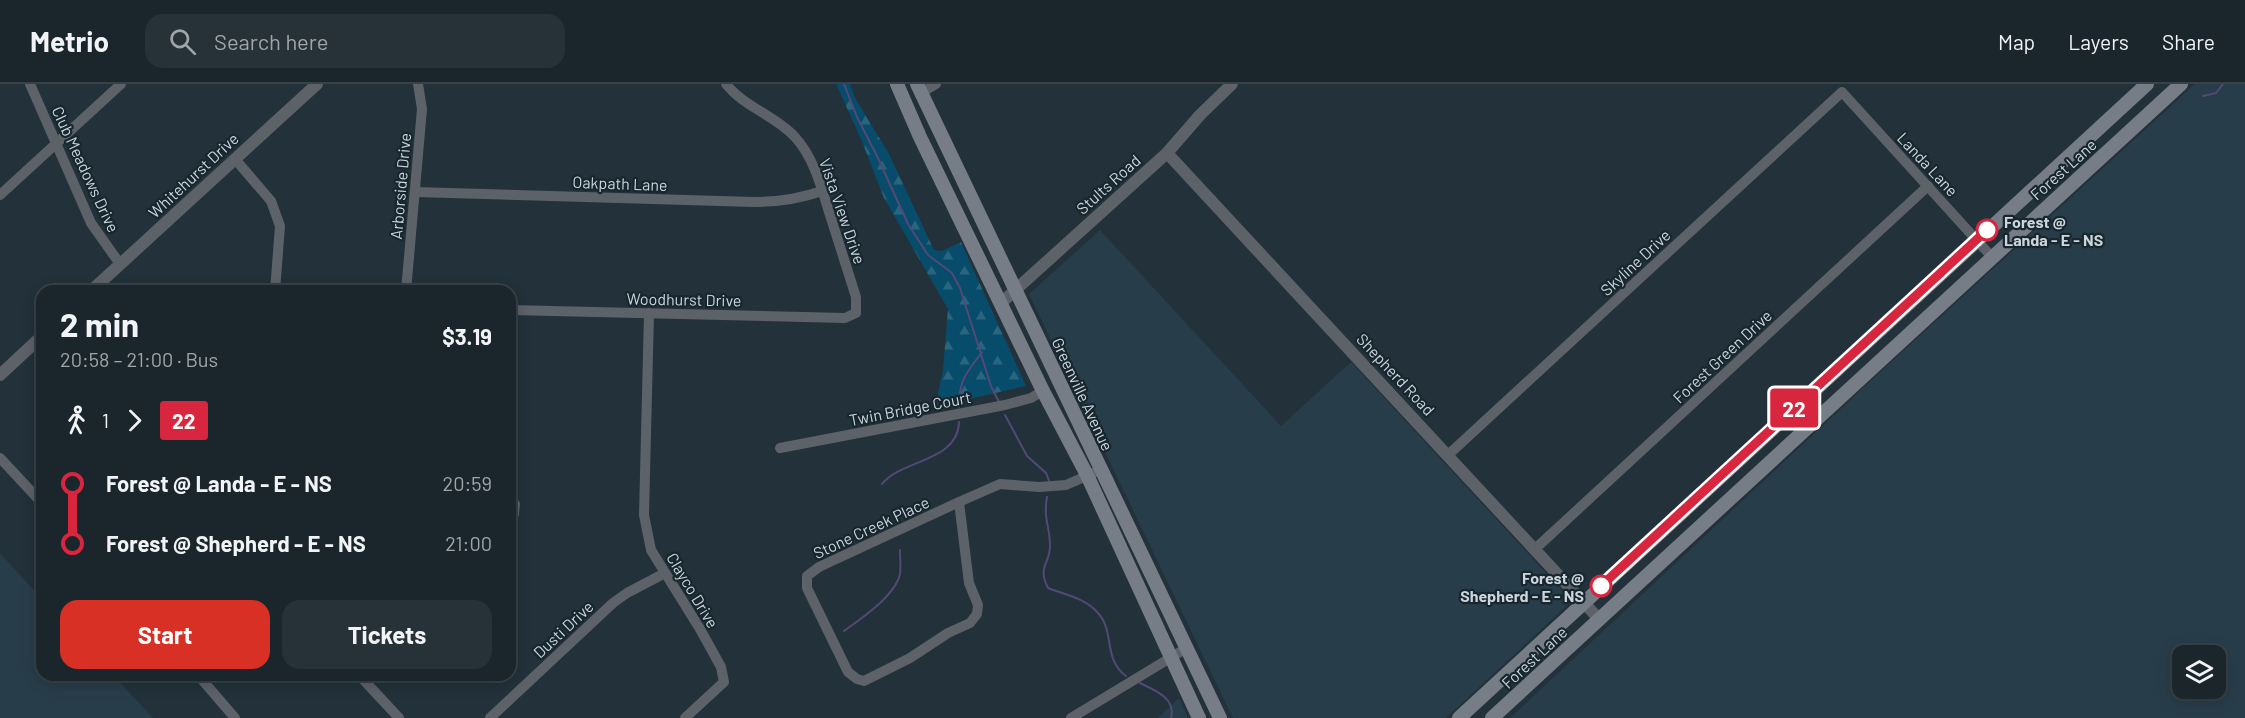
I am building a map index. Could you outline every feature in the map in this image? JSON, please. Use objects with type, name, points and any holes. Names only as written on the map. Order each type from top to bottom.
[{"type":"main road","name":"Greenville Avenue","points":[[897,84],[1043,391],[1087,475],[1199,718]]},
{"type":"main road","name":"Forest Lane","points":[[1459,718],[2147,84]]},
{"type":"main road","name":"Forest Lane","points":[[1492,718],[1992,257],[2172,87]]},
{"type":"main road","name":"Greenville Avenue","points":[[919,89],[1220,718]]},
{"type":"main road","points":[[1870,338],[1886,354]]},
{"type":"main road","points":[[1658,534],[1673,551]]},
{"type":"main road","points":[[1471,707],[1481,718]]},
{"type":"street","name":"Club Meadows Drive","points":[[30,84],[91,223],[120,264]]},
{"type":"street","points":[[0,195],[121,84]]},
{"type":"street","name":"Whitehurst Drive","points":[[97,285],[317,84]]},
{"type":"street","name":"Arborside Drive","points":[[407,285],[422,109],[418,84]]},
{"type":"street","name":"Vista View Drive","points":[[726,84],[744,103],[775,119],[794,135],[806,150],[822,191],[856,297],[856,313]]},
{"type":"street","points":[[919,89],[936,84]]},
{"type":"street","name":"Stults Road","points":[[1001,303],[1167,153],[1200,115],[1232,84]]},
{"type":"street","name":"Landa Lane","points":[[1842,92],[1992,257]]},
{"type":"street","name":"Skyline Drive","points":[[1448,455],[1842,92]]},
{"type":"street","name":"Shepherd Road","points":[[1167,153],[1599,619]]},
{"type":"street","points":[[235,159],[272,201],[280,226],[275,285]]},
{"type":"street","name":"Forest Green Drive","points":[[1535,549],[1928,186]]},
{"type":"street","name":"Oakpath Lane","points":[[415,192],[754,202],[791,200],[822,191]]},
{"type":"street","name":"Woodhurst Drive","points":[[516,310],[845,318],[856,313]]},
{"type":"street","name":"Clayco Drive","points":[[650,313],[643,500],[651,550],[721,667],[724,682],[685,718]]},
{"type":"street","points":[[0,375],[36,342]]},
{"type":"street","name":"Twin Bridge Court","points":[[780,448],[1005,405],[1031,398],[1043,391]]},
{"type":"street","points":[[0,458],[36,497]]},
{"type":"street","name":"Stone Creek Place","points":[[959,502],[969,583],[978,605],[977,614],[970,622],[948,633],[910,658],[864,681],[856,680],[848,672],[807,588],[807,576],[819,567],[959,502],[1000,484],[1039,487],[1066,485],[1100,470]]},
{"type":"street","name":"Dusti Drive","points":[[490,718],[613,603],[627,593],[666,573]]},
{"type":"street","points":[[1071,718],[1185,649]]},
{"type":"street","points":[[203,681],[235,718]]},
{"type":"street","points":[[365,681],[399,718]]},
{"type":"shaded area","points":[[2195,84],[2245,84],[2245,718],[1510,718],[1879,373]]},
{"type":"shaded area","points":[[1100,230],[1281,426],[1351,362],[1572,601],[1446,718],[1233,718],[1029,294]]},
{"type":"shaded area","points":[[0,553],[36,592],[36,681],[119,681],[153,718],[0,718]]},
{"type":"shaded area","points":[[1179,698],[1188,718],[1158,718]]},
{"type":"green space","points":[[836,84],[850,84],[855,98],[889,154],[934,250],[942,251],[961,242],[1026,386],[935,407],[943,370],[948,309],[884,198]]},
{"type":"waterway","points":[[844,84],[857,117],[908,224],[928,255],[952,273],[960,288],[991,386],[999,402]]},
{"type":"waterway","points":[[2203,96],[2216,93],[2223,84]]},
{"type":"waterway","points":[[959,407],[962,383],[982,352]]},
{"type":"waterway","points":[[1005,415],[1027,456],[1046,473],[1050,483]]},
{"type":"waterway","points":[[882,484],[902,469],[928,459],[949,445],[956,435],[959,422]]},
{"type":"waterway","points":[[1047,497],[1046,511],[1050,546],[1044,575],[1048,588],[1081,600],[1098,613],[1106,628],[1114,662],[1126,676]]},
{"type":"waterway","points":[[844,631],[877,606],[892,590],[900,574],[900,550]]},
{"type":"waterway","points":[[1140,683],[1168,700],[1171,705],[1171,718]]},
{"type":"bus line","name":"22","points":[[1601,586],[1987,230]]},
{"type":"place","name":"Forest @ Landa - E - NS","points":[[1987,230]]},
{"type":"place","name":"Forest @ Shepherd - E - NS","points":[[1601,586]]}]
